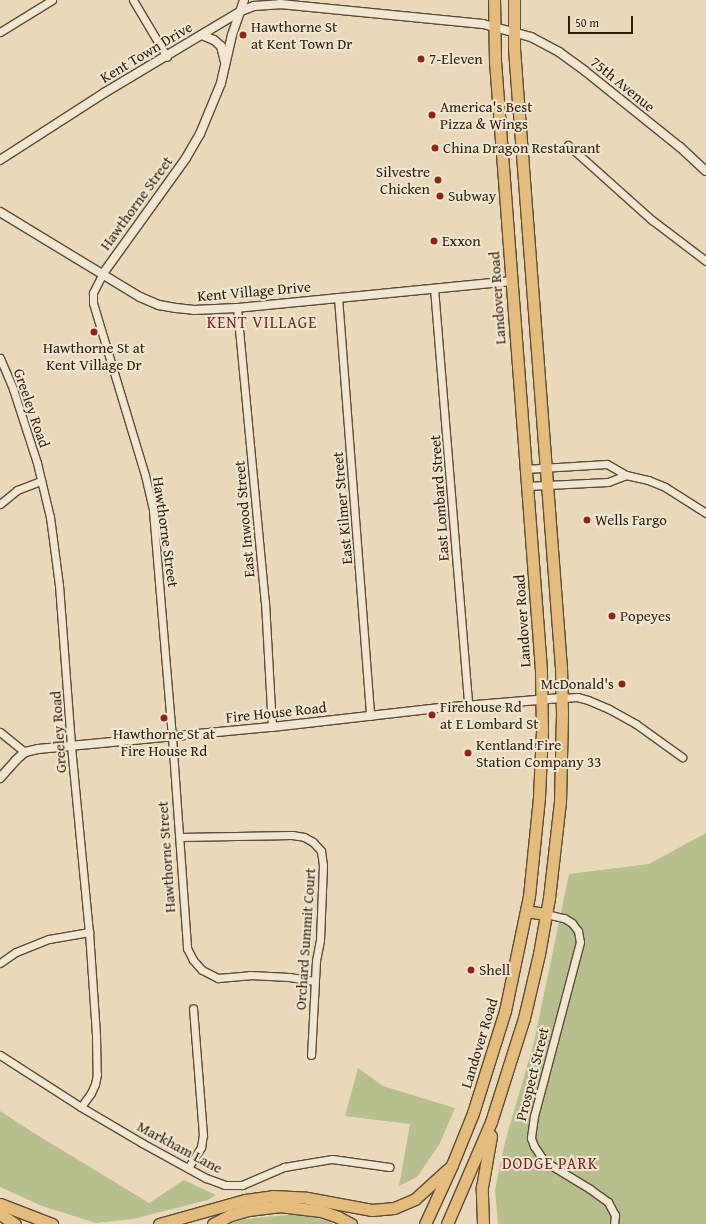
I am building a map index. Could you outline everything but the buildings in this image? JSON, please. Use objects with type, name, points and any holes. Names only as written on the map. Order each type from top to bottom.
[{"type":"main road","name":"Landover Road","points":[[425,1224],[452,1166],[473,1113],[510,991],[526,911],[537,827],[541,763],[542,699],[511,281],[494,26],[494,0]]},
{"type":"main road","points":[[447,1224],[475,1162],[498,1102],[526,1011],[546,914],[560,802],[562,698],[513,32],[514,0]]},
{"type":"main road","points":[[526,911],[546,914]]},
{"type":"main road","points":[[483,1224],[481,1199],[483,1175],[498,1102]]},
{"type":"main road","points":[[159,1224],[245,1200],[273,1196],[307,1198],[372,1210],[394,1208],[415,1199],[452,1166]]},
{"type":"main road","points":[[0,1204],[52,1224]]},
{"type":"main road","points":[[213,1224],[243,1212],[279,1206],[321,1211],[338,1217],[350,1224]]},
{"type":"main road","points":[[0,1214],[15,1224]]},
{"type":"street","points":[[0,32],[52,0]]},
{"type":"street","points":[[133,0],[167,57]]},
{"type":"street","name":"Hawthorne Street","points":[[244,0],[232,35],[226,64],[216,95],[200,134],[186,158],[102,275],[93,293],[93,303],[147,482],[152,511],[172,737],[187,948],[197,965],[202,970],[218,978],[250,975],[289,976],[315,981]]},
{"type":"street","name":"Kent Town Drive","points":[[0,160],[4,155],[104,93],[167,57],[241,11],[254,6],[267,4],[313,3],[494,26]]},
{"type":"street","name":"75th Avenue","points":[[494,26],[531,37],[559,52],[585,70],[680,147],[706,171]]},
{"type":"street","points":[[202,35],[214,40],[221,46],[226,64]]},
{"type":"street","points":[[568,145],[652,220],[706,261]]},
{"type":"street","name":"Kent Village Drive","points":[[0,212],[140,297],[159,305],[194,310],[237,308],[511,281]]},
{"type":"street","name":"East Lombard Street","points":[[434,288],[468,706]]},
{"type":"street","name":"East Kilmer Street","points":[[338,297],[370,716]]},
{"type":"street","name":"East Inwood Street","points":[[237,308],[265,602],[272,727]]},
{"type":"street","name":"Greeley Road","points":[[0,358],[23,418],[41,481],[55,545],[71,746],[89,932],[96,1035],[97,1074],[91,1093],[81,1107]]},
{"type":"street","points":[[525,469],[607,464],[626,475],[648,480],[665,487],[706,513]]},
{"type":"street","points":[[527,486],[608,482],[626,475]]},
{"type":"street","points":[[0,504],[17,490],[41,481]]},
{"type":"street","points":[[562,698],[577,697],[609,709],[636,724],[682,757]]},
{"type":"street","name":"Fire House Road","points":[[25,752],[38,749],[562,698]]},
{"type":"street","points":[[0,732],[25,752],[0,778]]},
{"type":"street","name":"Orchard Summit Court","points":[[180,837],[292,835],[304,837],[313,842],[321,851],[323,865],[320,940],[315,981],[311,1055]]},
{"type":"street","name":"Prospect Street","points":[[546,914],[564,918],[572,923],[578,931],[580,942],[534,1116],[531,1138],[534,1146],[544,1161],[590,1189],[608,1202],[615,1215],[614,1224]]},
{"type":"street","points":[[0,963],[16,952],[48,939],[89,932]]},
{"type":"street","points":[[188,1168],[201,1147],[203,1135],[193,1008]]},
{"type":"street","name":"Markham Lane","points":[[0,1055],[81,1107],[188,1168],[225,1186],[242,1185],[284,1167],[332,1159],[389,1167]]},
{"type":"green space","points":[[706,833],[706,1224],[498,1224],[495,1190],[505,1142],[534,1042],[569,874],[649,864]]},
{"type":"green space","points":[[358,1068],[383,1086],[455,1108],[439,1145],[417,1177],[399,1186],[410,1124],[345,1116]]},
{"type":"green space","points":[[0,1111],[149,1203],[184,1180],[216,1195],[208,1200],[133,1219],[96,1223],[42,1206],[0,1187]]},
{"type":"green space","points":[[299,1214],[329,1221],[334,1224],[230,1224],[244,1219]]},
{"type":"place","name":"Hawthorne St at Kent Town Dr","points":[[243,35]]},
{"type":"place","name":"7-Eleven","points":[[421,59]]},
{"type":"place","name":"America's Best Pizza & Wings","points":[[432,115]]},
{"type":"place","name":"China Dragon Restaurant","points":[[435,148]]},
{"type":"place","name":"Silvestre Chicken","points":[[438,180]]},
{"type":"place","name":"Subway","points":[[440,196]]},
{"type":"place","name":"Exxon","points":[[434,241]]},
{"type":"place","name":"Hawthorne St at Kent Village Dr","points":[[94,332]]},
{"type":"place","name":"Wells Fargo","points":[[587,520]]},
{"type":"place","name":"Popeyes","points":[[612,616]]},
{"type":"place","name":"McDonald's","points":[[622,684]]},
{"type":"place","name":"Firehouse Rd at E Lombard St","points":[[432,715]]},
{"type":"place","name":"Hawthorne St at Fire House Rd","points":[[164,718]]},
{"type":"place","name":"Kentland Fire Station Company 33","points":[[468,753]]},
{"type":"place","name":"Shell","points":[[471,970]]},
{"type":"district","name":"KENT VILLAGE","points":[[262,322]]},
{"type":"district","name":"DODGE PARK","points":[[550,1163]]}]
